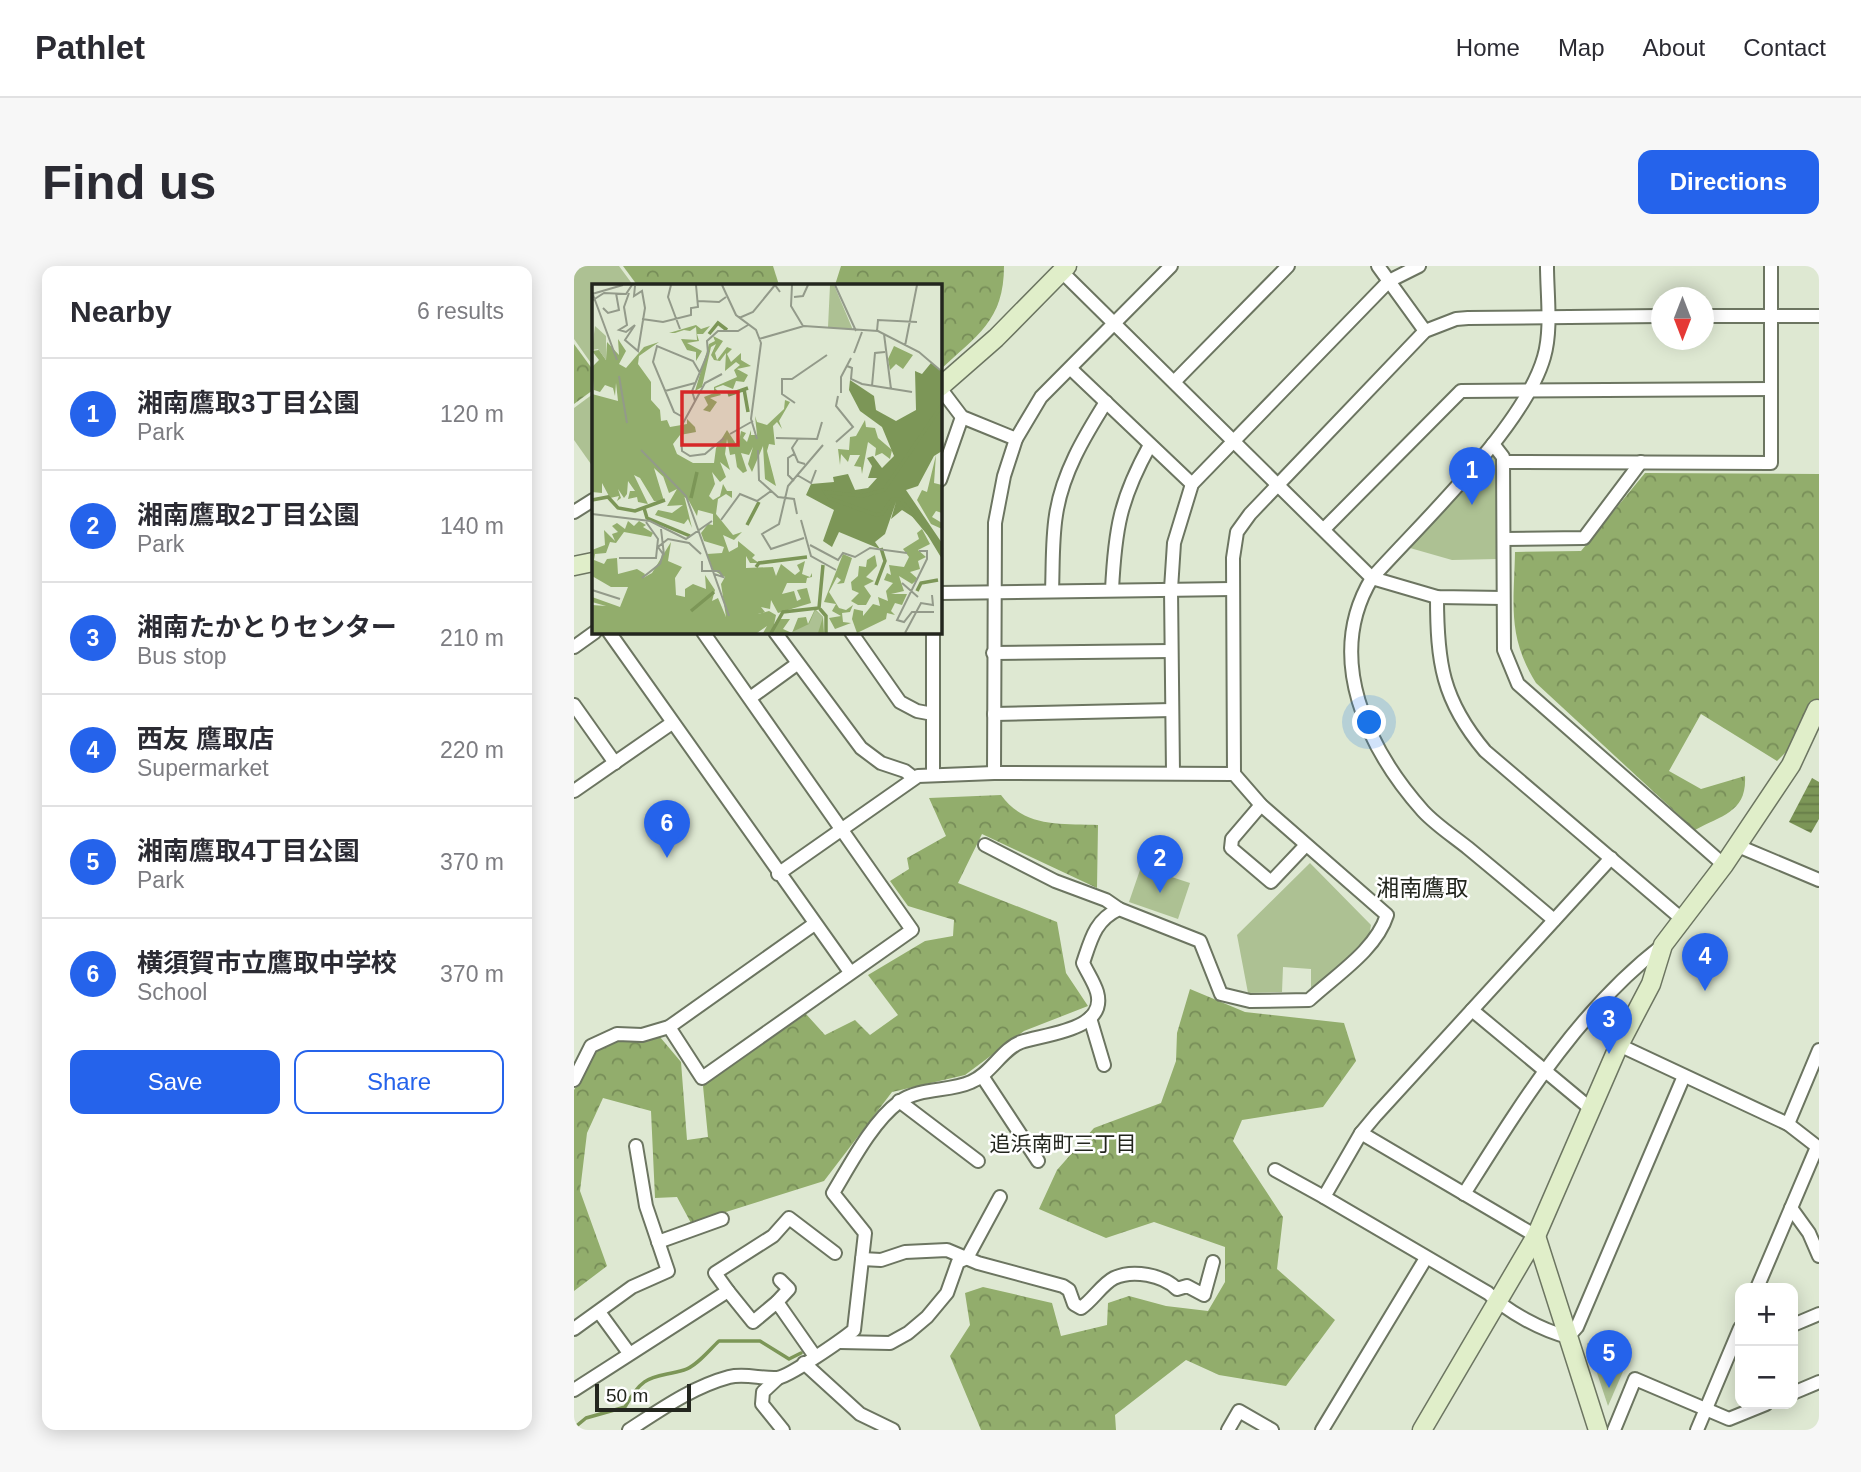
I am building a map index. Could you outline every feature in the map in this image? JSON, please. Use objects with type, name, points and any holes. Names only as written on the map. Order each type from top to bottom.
[{"type":"street","points":[[994,773],[992,592],[995,523],[1004,476],[1016,439],[1041,397],[1171,266]]},
{"type":"street","points":[[1174,382],[1289,266]]},
{"type":"street","points":[[1378,266],[1425,331]]},
{"type":"street","points":[[1173,773],[1171,589],[1174,543],[1192,484],[1389,281],[1419,266]]},
{"type":"street","points":[[1547,266],[1545,355],[1530,389],[1493,444],[1372,579],[1358,601],[1352,626],[1351,670],[1370,731],[1392,772],[1425,813],[1554,920]]},
{"type":"street","points":[[1503,462],[1771,463],[1771,266]]},
{"type":"street","points":[[942,386],[996,338],[1064,269],[1115,324],[1372,579],[1437,597],[1503,598]]},
{"type":"street","points":[[985,845],[1055,881],[1200,941],[1221,994],[1250,1001],[1309,1000],[1376,937],[1387,915],[1261,805],[1234,774],[1232,589],[1237,532],[1277,483],[1425,331],[1455,319],[1651,316]]},
{"type":"street","points":[[1714,316],[1819,316]]},
{"type":"street","points":[[1071,369],[1192,484]]},
{"type":"street","points":[[1324,529],[1461,391],[1771,389]]},
{"type":"street","points":[[942,391],[961,417],[1016,439]]},
{"type":"street","points":[[1052,591],[1056,515],[1062,490],[1084,436],[1106,402]]},
{"type":"street","points":[[942,474],[961,417]]},
{"type":"street","points":[[1493,444],[1503,457],[1504,650],[1518,684],[1724,865]]},
{"type":"street","points":[[1112,590],[1114,534],[1124,496],[1150,445]]},
{"type":"street","points":[[1504,539],[1584,538],[1641,463]]},
{"type":"street","points":[[574,512],[592,501]]},
{"type":"street","points":[[574,566],[592,562]]},
{"type":"street","points":[[942,593],[1232,589]]},
{"type":"street","points":[[1437,597],[1437,649],[1442,677],[1450,701],[1467,730],[1485,751],[1683,919]]},
{"type":"street","points":[[574,647],[592,634]]},
{"type":"street","points":[[609,634],[813,925],[850,972]]},
{"type":"street","points":[[669,1027],[702,1078],[912,930],[704,634]]},
{"type":"street","points":[[776,634],[861,748],[881,763],[905,771],[914,778]]},
{"type":"street","points":[[852,634],[900,702],[917,711],[933,714]]},
{"type":"street","points":[[933,634],[933,775]]},
{"type":"street","points":[[993,653],[1171,651]]},
{"type":"street","points":[[750,698],[797,664]]},
{"type":"street","points":[[574,705],[615,763]]},
{"type":"street","points":[[1464,1194],[1543,1070],[1624,976],[1663,945],[1738,846],[1791,765],[1817,709]]},
{"type":"street","points":[[994,714],[1172,710]]},
{"type":"street","points":[[574,791],[673,723]]},
{"type":"street","points":[[778,874],[914,778],[994,773],[1234,774]]},
{"type":"street","points":[[1261,805],[1232,839],[1231,848],[1271,882],[1306,845]]},
{"type":"street","points":[[1738,846],[1819,880]]},
{"type":"street","points":[[1324,1197],[1361,1133],[1611,858]]},
{"type":"street","points":[[783,1430],[762,1404],[762,1392],[778,1378],[840,1342],[854,1330],[865,1233],[833,1193],[865,1142],[899,1101],[926,1091],[971,1083],[1019,1043],[1057,1036],[1090,1018],[1098,1002],[1097,990],[1083,962],[1095,926],[1119,909]]},
{"type":"street","points":[[574,1080],[591,1046],[617,1034],[642,1035],[669,1027],[813,925]]},
{"type":"street","points":[[1422,1430],[1536,1236],[1619,1045],[1651,984],[1663,945]]},
{"type":"street","points":[[1472,1010],[1591,1110]]},
{"type":"street","points":[[1090,1018],[1104,1065]]},
{"type":"street","points":[[1619,1045],[1788,1124],[1818,1147],[1759,1283]]},
{"type":"street","points":[[1788,1124],[1819,1050]]},
{"type":"street","points":[[982,1076],[1038,1161]]},
{"type":"street","points":[[1568,1337],[1577,1327],[1684,1076]]},
{"type":"street","points":[[899,1101],[978,1161]]},
{"type":"street","points":[[1361,1133],[1536,1236],[1598,1430]]},
{"type":"street","points":[[574,1329],[632,1287],[668,1271],[646,1206],[636,1146]]},
{"type":"street","points":[[1275,1170],[1488,1293],[1497,1302],[1554,1333],[1568,1337]]},
{"type":"street","points":[[840,1342],[890,1343],[908,1333],[927,1317],[947,1293],[958,1262],[967,1258],[1000,1197]]},
{"type":"street","points":[[1791,1208],[1809,1233],[1819,1256]]},
{"type":"street","points":[[780,1280],[789,1289],[752,1322],[715,1273],[773,1236],[789,1218],[835,1253]]},
{"type":"street","points":[[658,1242],[722,1219]]},
{"type":"street","points":[[862,1259],[881,1260],[905,1252],[947,1250],[1063,1286],[1069,1290],[1074,1304],[1081,1308],[1115,1278],[1138,1274],[1169,1281],[1177,1289],[1187,1286],[1204,1295],[1213,1262]]},
{"type":"street","points":[[1322,1430],[1426,1258]]},
{"type":"street","points":[[574,1390],[728,1291]]},
{"type":"street","points":[[776,1302],[809,1359],[860,1415],[893,1430]]},
{"type":"street","points":[[599,1311],[629,1353]]},
{"type":"street","points":[[1798,1323],[1819,1314]]},
{"type":"street","points":[[1697,1430],[1735,1349]]},
{"type":"street","points":[[629,1430],[687,1394],[730,1377],[778,1378]]},
{"type":"street","points":[[1614,1430],[1635,1379],[1729,1419],[1754,1409]]},
{"type":"street","points":[[1798,1391],[1819,1382]]},
{"type":"street","points":[[1228,1430],[1239,1412],[1272,1430]]},
{"type":"green space","points":[[623,266],[773,266],[779,284],[636,284]]},
{"type":"green space","points":[[841,266],[1004,266],[1003,285],[994,314],[977,336],[942,368],[942,284],[835,284]]},
{"type":"green space","points":[[574,344],[592,369],[592,391],[574,404]]},
{"type":"green space","points":[[1645,473],[1819,474],[1819,718],[1806,713],[1788,750],[1777,761],[1701,714],[1669,771],[1701,789],[1745,776],[1745,788],[1742,798],[1731,811],[1695,830],[1536,683],[1516,635],[1515,552],[1581,551]]},
{"type":"green space","points":[[1001,795],[1010,806],[1021,813],[1044,822],[1098,825],[1097,888],[982,834],[958,883],[1057,922],[1066,973],[1088,1006],[1024,1031],[965,1075],[892,1092],[824,1181],[691,1223],[677,1197],[655,1198],[651,1111],[603,1098],[587,1133],[580,1191],[607,1266],[574,1291],[574,1090],[595,1051],[618,1041],[640,1042],[660,1037],[681,1062],[687,1140],[708,1137],[703,1086],[806,1014],[825,1035],[855,1020],[870,1035],[898,1015],[868,975],[925,941],[953,936],[954,920],[908,906],[890,881],[909,869],[907,858],[946,836],[929,798]]},
{"type":"green space","points":[[1190,989],[1245,1012],[1344,1023],[1356,1061],[1323,1107],[1242,1120],[1233,1141],[1283,1217],[1277,1269],[1335,1320],[1286,1386],[1219,1375],[1186,1360],[1115,1415],[1116,1430],[981,1430],[950,1356],[970,1325],[965,1293],[983,1287],[1052,1303],[1061,1336],[1107,1325],[1108,1303],[1129,1296],[1166,1306],[1208,1311],[1225,1282],[1225,1247],[1154,1222],[1106,1238],[1039,1209],[1057,1170],[1094,1128],[1161,1103],[1176,1061],[1177,1033]]},
{"type":"shaded area","points":[[574,266],[619,266],[632,284],[592,284],[592,365],[574,339]]},
{"type":"shaded area","points":[[592,395],[592,466],[574,440],[574,408]]},
{"type":"shaded area","points":[[1493,457],[1498,462],[1497,559],[1452,560],[1410,548],[1487,458]]},
{"type":"shaded area","points":[[1812,778],[1819,782],[1819,819],[1811,833],[1789,822]]},
{"type":"shaded area","points":[[1310,863],[1371,925],[1368,943],[1311,990],[1311,969],[1283,967],[1282,992],[1248,993],[1237,935]]},
{"type":"shaded area","points":[[1141,867],[1190,883],[1178,919],[1129,902]]},
{"type":"shaded area","points":[[1587,1343],[1628,1360],[1608,1406]]},
{"type":"waterway","points":[[574,1428],[586,1418],[625,1407],[643,1383],[689,1368],[719,1341],[760,1341],[789,1359],[801,1353]]},
{"type":"place","name":"湘南鷹取3丁目公園","points":[[1472,505]]},
{"type":"place","name":"横須賀市立鷹取中学校","points":[[667,858]]},
{"type":"place","name":"湘南鷹取2丁目公園","points":[[1160,893]]},
{"type":"place","name":"西友 鷹取店","points":[[1705,991]]},
{"type":"place","name":"湘南たかとりセンター","points":[[1609,1054]]},
{"type":"place","name":"湘南鷹取4丁目公園","points":[[1609,1388]]},
{"type":"district","name":"湘南鷹取","points":[[1422,888]]},
{"type":"district","name":"追浜南町三丁目","points":[[1063,1144]]}]
